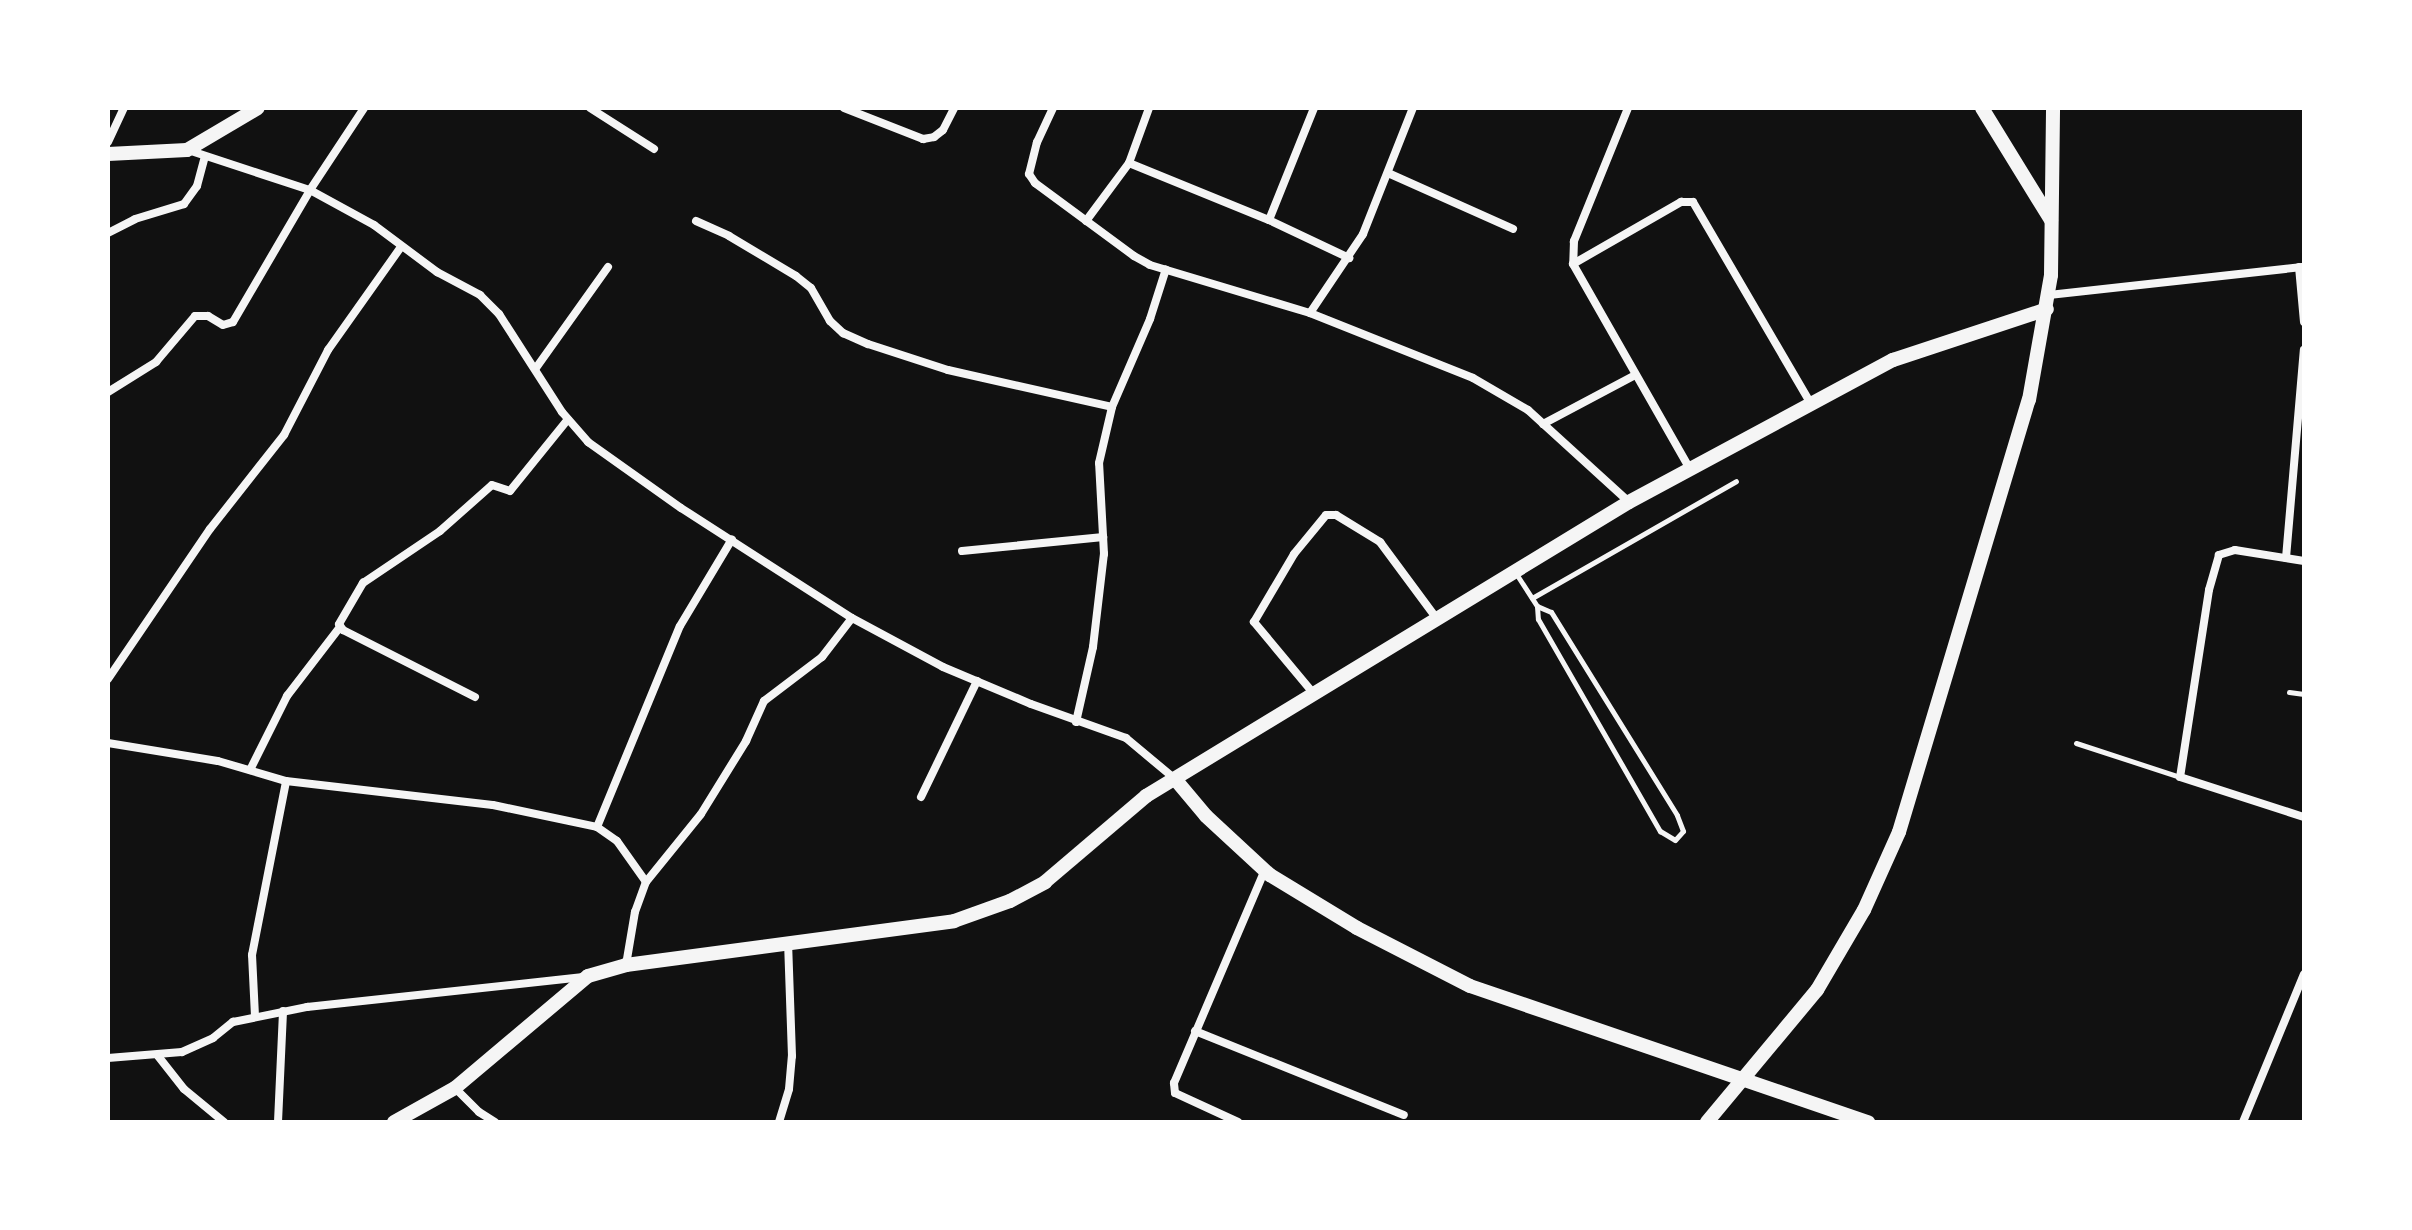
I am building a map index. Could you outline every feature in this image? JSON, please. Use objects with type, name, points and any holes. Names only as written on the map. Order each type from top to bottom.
[{"type":"street","points":[[108,142],[124,108]]},
{"type":"street","points":[[187,150],[258,108]]},
{"type":"street","points":[[108,392],[156,362],[195,316],[208,316],[223,325],[233,322],[310,190],[364,108]]},
{"type":"street","points":[[590,108],[654,149]]},
{"type":"street","points":[[844,108],[923,139],[934,137],[943,130],[954,108]]},
{"type":"street","points":[[1053,108],[1037,142],[1029,174],[1035,183],[1134,256],[1166,269],[1310,313],[1473,378],[1528,410],[1629,502]]},
{"type":"street","points":[[1086,221],[1129,163],[1149,108]]},
{"type":"street","points":[[1269,220],[1314,108]]},
{"type":"street","points":[[1310,313],[1349,258],[1388,173],[1413,108]]},
{"type":"street","points":[[1628,108],[1574,241],[1573,264],[1690,469]]},
{"type":"street","points":[[1982,108],[2052,222]]},
{"type":"street","points":[[1707,1122],[1817,990],[1864,910],[1899,832],[2029,400],[2048,302],[2053,108]]},
{"type":"street","points":[[108,154],[187,150],[310,190],[374,225],[437,272],[480,295],[499,314],[568,419],[588,442],[632,475],[852,618],[977,681],[1076,722],[1126,738],[1175,779],[1206,816],[1265,870],[1357,928],[1470,986],[1868,1122]]},
{"type":"street","points":[[108,233],[135,219],[184,204],[197,186],[205,157]]},
{"type":"street","points":[[1129,163],[1269,220],[1349,258]]},
{"type":"street","points":[[1388,173],[1513,229]]},
{"type":"street","points":[[1573,264],[1681,202],[1693,202],[1811,404]]},
{"type":"street","points":[[696,221],[796,276],[811,288],[830,321],[843,333],[948,370],[1112,407]]},
{"type":"street","points":[[108,679],[210,529],[284,435],[328,350],[401,247]]},
{"type":"street","points":[[536,368],[608,267]]},
{"type":"street","points":[[108,1058],[158,1056],[194,1048],[213,1038],[222,1027],[283,1011],[588,976],[626,965],[954,921],[1010,901],[1045,882],[1146,796],[1629,502],[1893,360],[2048,302],[2302,267],[2304,322]]},
{"type":"street","points":[[1076,722],[1100,603],[1103,537],[1099,463],[1112,407],[1150,319],[1166,269]]},
{"type":"street","points":[[2286,558],[2304,350]]},
{"type":"street","points":[[1543,424],[1635,375]]},
{"type":"street","points":[[250,770],[287,696],[340,627],[363,583],[440,531],[492,485],[510,491],[568,419]]},
{"type":"street","points":[[1314,694],[1254,622],[1294,554],[1326,515],[1336,515],[1380,542],[1437,619]]},
{"type":"street","points":[[962,551],[1103,537]]},
{"type":"street","points":[[597,827],[680,626],[732,539]]},
{"type":"street","points":[[2304,561],[2235,550],[2219,555],[2209,590],[2180,777],[2304,817]]},
{"type":"street","points":[[626,965],[635,912],[646,882],[701,814],[746,741],[764,701],[822,657],[852,618]]},
{"type":"street","points":[[340,627],[475,697]]},
{"type":"street","points":[[921,797],[977,681]]},
{"type":"street","points":[[108,743],[218,761],[286,781],[493,805],[597,827],[617,841],[646,882]]},
{"type":"street","points":[[255,1016],[252,955],[286,781]]},
{"type":"street","points":[[1238,1122],[1222,1120],[1175,1093],[1176,1075],[1265,870]]},
{"type":"street","points":[[779,1122],[789,1089],[792,1056],[788,941]]},
{"type":"street","points":[[2243,1122],[2304,974]]},
{"type":"street","points":[[394,1122],[455,1088],[588,976]]},
{"type":"street","points":[[278,1122],[283,1011]]},
{"type":"street","points":[[1195,1031],[1404,1115]]},
{"type":"street","points":[[158,1056],[184,1089],[224,1122]]},
{"type":"street","points":[[455,1088],[479,1112],[495,1122]]},
{"type":"lane","points":[[1532,598],[1736,481]]},
{"type":"lane","points":[[1515,572],[1537,606],[1538,619],[1660,831],[1675,840],[1683,831],[1677,815],[1551,612],[1537,606]]},
{"type":"lane","points":[[2289,692],[2304,694]]},
{"type":"lane","points":[[2076,743],[2180,777]]}]
